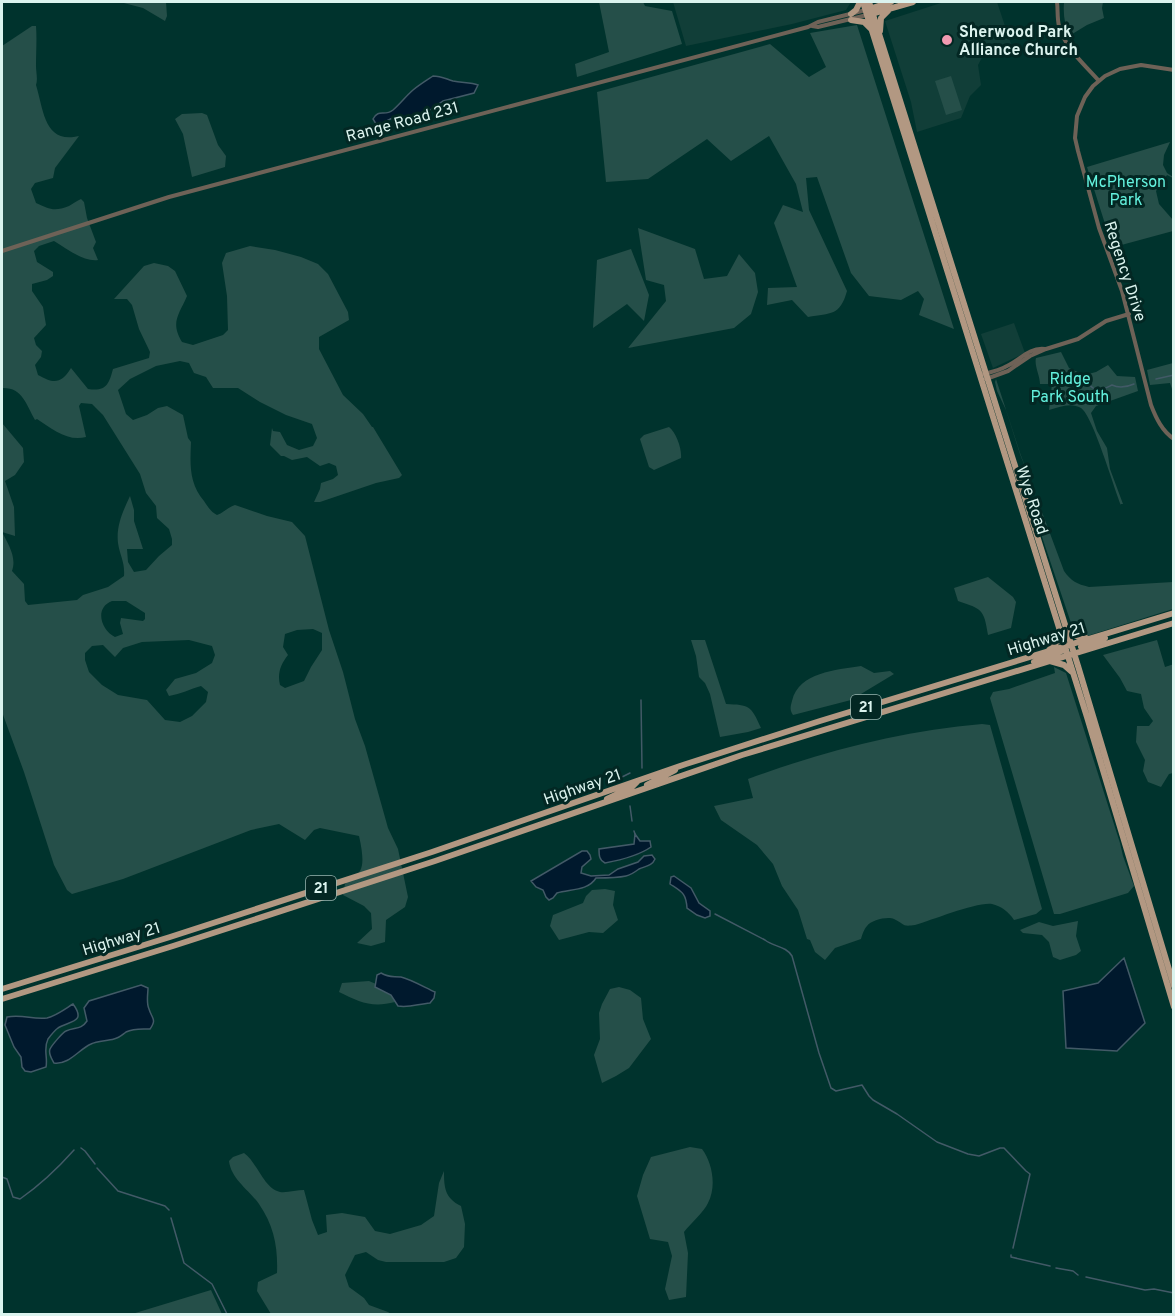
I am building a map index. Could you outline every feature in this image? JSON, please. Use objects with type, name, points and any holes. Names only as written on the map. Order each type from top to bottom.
[{"type":"main road","name":"Wye Road","points":[[862,2],[869,9],[880,37],[1069,650],[1073,673],[1173,1007]]},
{"type":"main road","points":[[862,2],[851,16],[864,22],[872,31]]},
{"type":"main road","points":[[869,9],[913,2]]},
{"type":"main road","points":[[880,37],[881,18],[892,4]]},
{"type":"main road","name":"Wye Road","points":[[869,9],[872,31],[984,377]]},
{"type":"main road","name":"Highway 21","points":[[2,999],[362,885],[742,755],[1049,661],[1089,639],[1173,613]]},
{"type":"main road","name":"Highway 21","points":[[2,989],[432,852],[686,764],[820,721],[1047,651],[1089,648],[1173,623]]},
{"type":"main road","points":[[1047,651],[1057,642],[1061,624],[1076,636],[1089,639]]},
{"type":"main road","points":[[1005,674],[1134,625]]},
{"type":"main road","points":[[1078,666],[1081,657],[1089,648]]},
{"type":"main road","name":"Wye Road","points":[[1069,650],[1078,666],[1173,986]]},
{"type":"main road","points":[[1049,661],[1064,665],[1073,673]]},
{"type":"main road","points":[[642,789],[650,782],[686,764]]},
{"type":"main road","points":[[596,805],[632,787],[639,780]]},
{"type":"street","points":[[1057,2],[1058,24],[1064,39],[1099,81]]},
{"type":"street","name":"Range Road 231","points":[[2,251],[169,197],[811,26],[818,27],[869,9]]},
{"type":"street","name":"Regency Drive","points":[[1173,69],[1135,65],[1120,69],[1099,81],[1085,97],[1081,106],[1077,116],[1076,138],[1098,223],[1129,314],[1156,417],[1173,439]]},
{"type":"street","points":[[984,377],[1008,371],[1030,356],[1072,342],[1106,321],[1129,314]]},
{"type":"shaded area","points":[[673,2],[851,2],[846,10],[792,24],[686,46]]},
{"type":"shaded area","points":[[944,2],[997,2],[1011,44],[985,52],[978,65],[981,85],[970,96],[961,118],[917,132],[911,102],[885,21]]},
{"type":"shaded area","points":[[433,76],[478,85],[474,93],[443,101],[421,114],[396,116],[379,125],[376,124],[373,119],[377,114],[393,110],[413,90]]},
{"type":"shaded area","points":[[1014,323],[1025,353],[993,368],[981,334]]},
{"type":"shaded area","points":[[635,834],[640,841],[650,841],[651,847],[623,859],[605,863],[602,860],[599,849],[634,844]]},
{"type":"shaded area","points":[[582,851],[587,851],[591,859],[582,867],[581,873],[591,876],[609,875],[638,862],[644,856],[652,855],[655,859],[630,875],[596,878],[593,882],[578,889],[557,893],[549,900],[543,890],[531,881]]},
{"type":"shaded area","points":[[674,876],[691,888],[699,903],[710,911],[710,916],[705,918],[687,908],[683,893],[670,884],[671,877]]},
{"type":"shaded area","points":[[1124,958],[1145,1023],[1117,1051],[1066,1048],[1063,991],[1098,983]]},
{"type":"shaded area","points":[[381,973],[405,978],[435,992],[434,998],[430,1003],[398,1006],[391,995],[375,987],[377,975]]},
{"type":"shaded area","points":[[141,985],[148,988],[148,1004],[154,1021],[150,1029],[132,1030],[116,1039],[93,1043],[64,1062],[54,1063],[50,1049],[65,1032],[85,1024],[87,1021],[84,1008],[89,1001]]},
{"type":"shaded area","points":[[73,1004],[77,1010],[77,1018],[58,1028],[48,1039],[46,1067],[31,1072],[25,1071],[21,1057],[5,1025],[7,1017],[47,1018]]},
{"type":"green space","points":[[120,2],[166,2],[167,16],[165,21],[143,8]]},
{"type":"green space","points":[[599,2],[643,2],[645,6],[672,11],[682,44],[577,77],[575,64],[609,52]]},
{"type":"green space","points":[[1103,2],[1104,18],[1069,36],[1064,12],[1064,3]]},
{"type":"green space","points":[[857,25],[954,329],[919,315],[924,299],[918,291],[901,300],[869,296],[851,273],[817,177],[806,178],[809,210],[847,291],[844,299],[834,312],[808,317],[792,300],[767,305],[768,288],[797,287],[774,223],[783,205],[803,212],[796,184],[769,136],[731,161],[707,139],[648,179],[606,182],[597,92],[770,44],[809,77],[826,67],[810,33]]},
{"type":"green space","points":[[32,26],[36,26],[36,85],[47,123],[59,135],[79,136],[55,168],[53,178],[35,183],[31,189],[36,203],[48,208],[64,208],[81,199],[84,202],[96,242],[93,248],[98,260],[81,257],[54,241],[39,246],[34,251],[37,262],[53,272],[53,276],[47,280],[32,284],[32,291],[43,307],[46,325],[34,338],[36,345],[42,351],[35,365],[38,375],[57,381],[64,377],[71,368],[88,389],[94,390],[106,386],[113,369],[149,358],[150,352],[139,329],[132,305],[127,299],[114,299],[144,266],[154,263],[168,266],[175,271],[187,296],[176,324],[182,342],[193,345],[223,335],[228,330],[227,296],[222,263],[226,253],[250,246],[275,250],[318,264],[328,274],[348,312],[349,320],[319,337],[319,349],[343,395],[373,427],[402,475],[399,478],[314,502],[321,483],[338,475],[336,466],[329,463],[320,466],[307,457],[292,460],[281,456],[270,445],[272,428],[273,431],[280,432],[287,445],[299,450],[313,446],[317,438],[312,424],[286,415],[238,388],[213,388],[206,377],[194,373],[189,363],[180,361],[156,366],[130,379],[118,390],[126,414],[133,420],[167,406],[183,415],[191,442],[191,466],[195,487],[213,512],[217,515],[235,505],[292,522],[305,536],[355,719],[388,828],[398,849],[408,897],[405,907],[386,920],[385,942],[371,946],[357,943],[372,929],[371,913],[364,906],[343,895],[345,884],[357,875],[361,868],[362,854],[359,836],[320,828],[314,830],[305,840],[279,824],[251,830],[123,879],[72,894],[67,890],[54,865],[2,712],[2,532],[13,556],[12,571],[24,584],[25,601],[28,605],[77,600],[83,595],[108,587],[124,576],[118,531],[130,496],[134,521],[143,549],[127,549],[128,562],[134,572],[146,570],[172,545],[169,529],[157,518],[156,506],[146,493],[140,474],[103,415],[92,404],[81,403],[79,406],[86,437],[73,438],[60,434],[37,419],[35,420],[19,393],[9,388],[2,388],[2,46]],"holes":[[[112,601],[126,601],[145,613],[145,619],[143,621],[121,618],[123,634],[115,637],[106,629],[101,614],[106,604]],[[313,629],[322,633],[322,650],[304,681],[285,688],[280,685],[279,677],[288,655],[283,647],[285,634],[297,630]],[[189,640],[212,646],[215,655],[212,663],[196,673],[175,679],[166,690],[169,696],[201,686],[208,692],[206,702],[192,716],[180,722],[165,720],[147,700],[118,695],[102,685],[89,672],[85,653],[92,646],[103,645],[115,657],[123,648],[142,642]]]},
{"type":"green space","points":[[951,76],[962,110],[946,115],[935,81]]},
{"type":"green space","points":[[182,114],[207,115],[218,145],[226,156],[225,167],[192,177],[183,134],[175,119]]},
{"type":"green space","name":"McPherson Park","points":[[1170,142],[1164,155],[1163,165],[1173,178],[1167,175],[1156,191],[1159,204],[1173,220],[1173,231],[1114,247],[1087,167]]},
{"type":"green space","points":[[638,228],[695,249],[704,279],[727,276],[739,254],[755,273],[758,292],[751,314],[734,328],[628,348],[666,301],[664,285],[646,280]]},
{"type":"green space","points":[[631,249],[649,295],[644,321],[627,304],[593,328],[597,260]]},
{"type":"green space","name":"Ridge Park South","points":[[1061,352],[1069,368],[1084,375],[1096,372],[1108,365],[1117,376],[1135,377],[1138,391],[1096,406],[1091,413],[1097,431],[1107,448],[1110,469],[1123,504],[1121,505],[1086,414],[1081,408],[1073,405],[1049,410],[1052,384],[1040,384],[1036,358]]},
{"type":"green space","points":[[1173,363],[1173,392],[1170,383],[1150,385],[1147,370]]},
{"type":"green space","points":[[996,379],[1032,486],[1020,454],[1006,410],[997,391]]},
{"type":"green space","points":[[2,423],[23,448],[24,462],[15,475],[5,481],[14,507],[15,536],[2,532]]},
{"type":"green space","points":[[669,427],[678,441],[681,458],[654,470],[649,467],[640,439],[644,435]]},
{"type":"green space","points":[[1040,507],[1064,571],[1072,580],[1089,587],[1173,582],[1173,609],[1087,636],[1074,629],[1041,534]]},
{"type":"green space","points":[[988,577],[1016,602],[1011,628],[988,635],[983,615],[977,608],[958,601],[954,588]]},
{"type":"green space","points":[[691,640],[705,640],[726,704],[748,708],[755,715],[761,728],[720,737],[710,694],[699,677]]},
{"type":"green space","points":[[1157,640],[1165,667],[1174,664],[1173,773],[1169,774],[1161,787],[1148,782],[1143,771],[1145,760],[1136,742],[1137,726],[1149,726],[1153,721],[1144,708],[1141,694],[1127,691],[1103,655]]},
{"type":"green space","points":[[861,666],[874,673],[890,671],[894,674],[851,700],[793,715],[792,701],[796,691],[810,678]]},
{"type":"green space","points":[[1054,667],[1066,673],[1134,886],[1128,893],[1060,914],[1054,914],[990,698],[993,692],[1009,689],[1055,673]]},
{"type":"green space","points":[[982,724],[990,725],[1042,909],[1036,914],[1014,920],[999,906],[992,904],[965,908],[915,925],[905,925],[891,918],[880,919],[867,926],[861,939],[835,948],[825,960],[815,952],[810,940],[807,939],[798,910],[782,886],[773,864],[757,845],[721,820],[714,806],[753,798],[748,779],[834,751],[893,737]]},
{"type":"green space","points":[[592,890],[615,891],[613,905],[618,920],[603,933],[589,932],[559,940],[550,926],[553,915],[583,903]]},
{"type":"green space","points":[[1078,921],[1076,936],[1081,951],[1060,960],[1053,957],[1049,942],[1042,935],[1023,933],[1020,930],[1039,922],[1053,926]]},
{"type":"green space","points":[[369,981],[376,984],[375,987],[391,995],[395,1002],[366,1003],[339,992],[342,983]]},
{"type":"green space","points":[[619,987],[630,990],[641,998],[643,1019],[651,1039],[629,1068],[602,1083],[594,1055],[600,1039],[599,1013],[610,989]]},
{"type":"green space","points":[[690,1147],[702,1149],[711,1167],[713,1182],[711,1196],[706,1206],[684,1232],[688,1253],[686,1297],[669,1300],[665,1289],[672,1256],[668,1242],[650,1239],[637,1196],[651,1157]]},
{"type":"green space","points":[[244,1153],[274,1190],[283,1192],[304,1190],[318,1235],[327,1232],[326,1215],[342,1213],[365,1217],[375,1231],[390,1234],[421,1225],[434,1216],[439,1183],[444,1171],[446,1192],[461,1206],[465,1224],[464,1247],[456,1258],[444,1262],[386,1262],[366,1252],[355,1255],[345,1275],[349,1287],[364,1298],[369,1305],[391,1314],[271,1314],[257,1291],[258,1282],[277,1273],[274,1237],[264,1212],[230,1167],[229,1161],[233,1157]]},
{"type":"green space","points":[[211,1290],[222,1314],[132,1314]]},
{"type":"waterway","points":[[1156,379],[1174,375]]},
{"type":"waterway","points":[[1062,380],[1084,381],[1098,390],[1112,385],[1123,387],[1134,384]]},
{"type":"waterway","points":[[641,700],[642,768]]},
{"type":"waterway","points":[[620,778],[630,773]]},
{"type":"waterway","points":[[630,806],[632,821]]},
{"type":"waterway","points":[[715,914],[783,948],[792,956],[831,1088],[836,1091],[862,1085],[873,1100],[937,1142],[979,1156],[1004,1148],[1030,1174],[1013,1248]]},
{"type":"waterway","points":[[81,1148],[95,1164]]},
{"type":"waterway","points":[[2,1177],[7,1179],[13,1197],[20,1199],[35,1188],[74,1150]]},
{"type":"waterway","points":[[97,1168],[118,1191],[165,1206],[169,1210]]},
{"type":"waterway","points":[[171,1218],[184,1263],[212,1284],[227,1314]]},
{"type":"waterway","points":[[1011,1255],[1011,1257],[1050,1266]]},
{"type":"waterway","points":[[1056,1268],[1073,1271],[1078,1275]]},
{"type":"waterway","points":[[1086,1277],[1145,1290],[1154,1289],[1174,1293]]},
{"type":"place","name":"Sherwood Park Alliance Church","points":[[947,40]]}]
